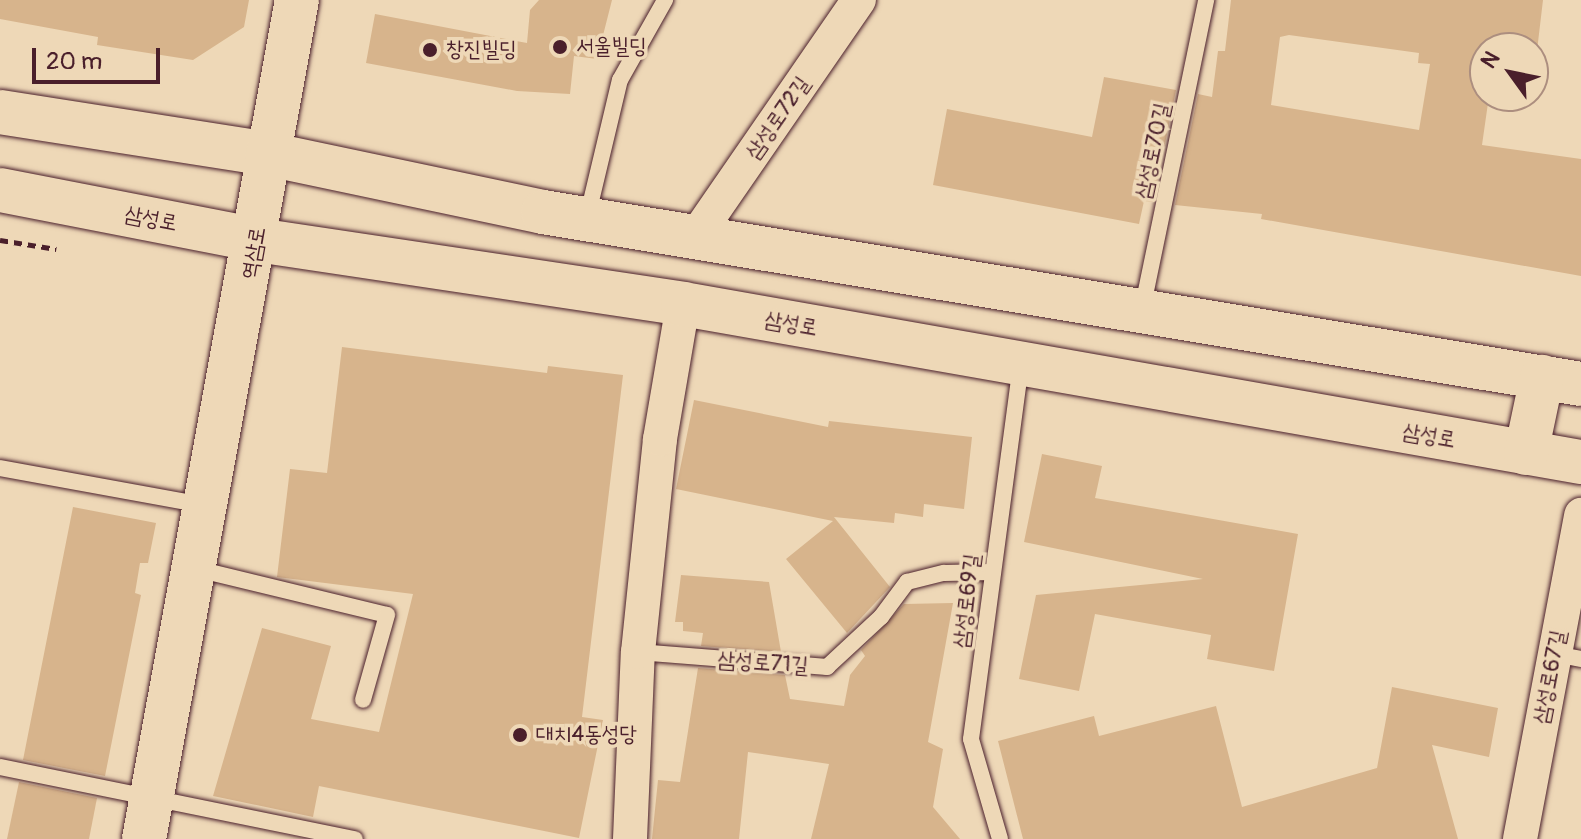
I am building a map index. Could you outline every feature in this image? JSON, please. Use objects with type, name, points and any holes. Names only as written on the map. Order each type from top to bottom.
[{"type":"main road","name":"역삼로","points":[[148,818],[257,240],[268,154],[297,0]]},
{"type":"main road","points":[[0,112],[268,154],[587,219],[1561,381],[1526,453]]},
{"type":"main road","name":"삼성로","points":[[0,190],[257,240],[683,304],[1021,366],[1581,462]]},
{"type":"street","name":"삼성로72길","points":[[696,236],[859,0]]},
{"type":"street","points":[[630,839],[638,652],[660,439],[683,304]]},
{"type":"street","name":"삼성로67길","points":[[1520,839],[1568,656],[1581,515]]},
{"type":"lane","points":[[587,219],[620,80],[665,0]]},
{"type":"lane","name":"삼성로70길","points":[[1142,311],[1206,0]]},
{"type":"lane","name":"삼성로69길","points":[[1000,839],[971,739],[1021,366]]},
{"type":"lane","points":[[0,468],[206,506]]},
{"type":"lane","points":[[195,568],[387,615],[363,700]]},
{"type":"lane","name":"삼성로71길","points":[[638,652],[827,667],[881,617],[907,582],[944,573],[993,572]]},
{"type":"lane","points":[[0,767],[148,818],[355,839]]},
{"type":"building","points":[[0,0],[249,0],[244,27],[193,60],[97,45],[98,37],[0,19]]},
{"type":"building","points":[[539,0],[612,0],[597,59],[574,56],[570,94],[517,91],[366,63],[375,14],[527,43],[530,10]]},
{"type":"building","points":[[1231,0],[1543,0],[1539,32],[1469,32],[1469,112],[1487,112],[1482,145],[1581,159],[1581,276],[1261,219],[1262,214],[1175,205],[1198,94],[1212,97],[1218,51],[1225,51]],"holes":[[[1289,35],[1419,53],[1418,63],[1430,64],[1419,130],[1271,105],[1280,37]]]},
{"type":"building","points":[[1104,77],[1176,90],[1153,202],[1144,201],[1139,224],[933,185],[947,109],[1092,137]]},
{"type":"building","points":[[342,347],[547,373],[548,366],[623,375],[582,717],[603,720],[579,838],[319,786],[313,817],[213,796],[262,628],[331,646],[311,719],[379,732],[413,594],[277,577],[290,469],[327,473]]},
{"type":"building","points":[[694,400],[828,427],[829,421],[972,437],[964,509],[924,504],[923,517],[895,513],[894,523],[834,517],[890,587],[847,633],[786,559],[833,521],[676,489]]},
{"type":"building","points":[[1042,454],[1102,466],[1095,498],[1298,534],[1274,671],[1207,659],[1211,635],[1095,614],[1079,691],[1019,679],[1036,595],[1203,579],[1024,542]]},
{"type":"building","points":[[73,507],[156,523],[148,563],[140,563],[135,593],[141,595],[105,776],[23,760]]},
{"type":"building","points":[[681,575],[769,582],[781,652],[701,646],[703,633],[683,631],[683,622],[675,622]]},
{"type":"building","points":[[953,603],[928,742],[943,749],[933,807],[960,839],[811,839],[829,764],[748,752],[739,839],[652,839],[658,780],[680,782],[698,668],[785,675],[790,699],[844,706],[850,675],[865,656],[861,650],[904,604]]},
{"type":"building","points":[[1392,687],[1498,708],[1489,757],[1432,745],[1458,839],[1023,839],[998,741],[1094,716],[1099,736],[1216,706],[1242,807],[1377,768]]},
{"type":"building","points":[[19,782],[97,798],[89,839],[7,839]]},
{"type":"place","name":"서울빌딩","points":[[560,47]]},
{"type":"place","name":"창진빌딩","points":[[430,50]]},
{"type":"place","name":"대치4동성당","points":[[520,735]]}]
